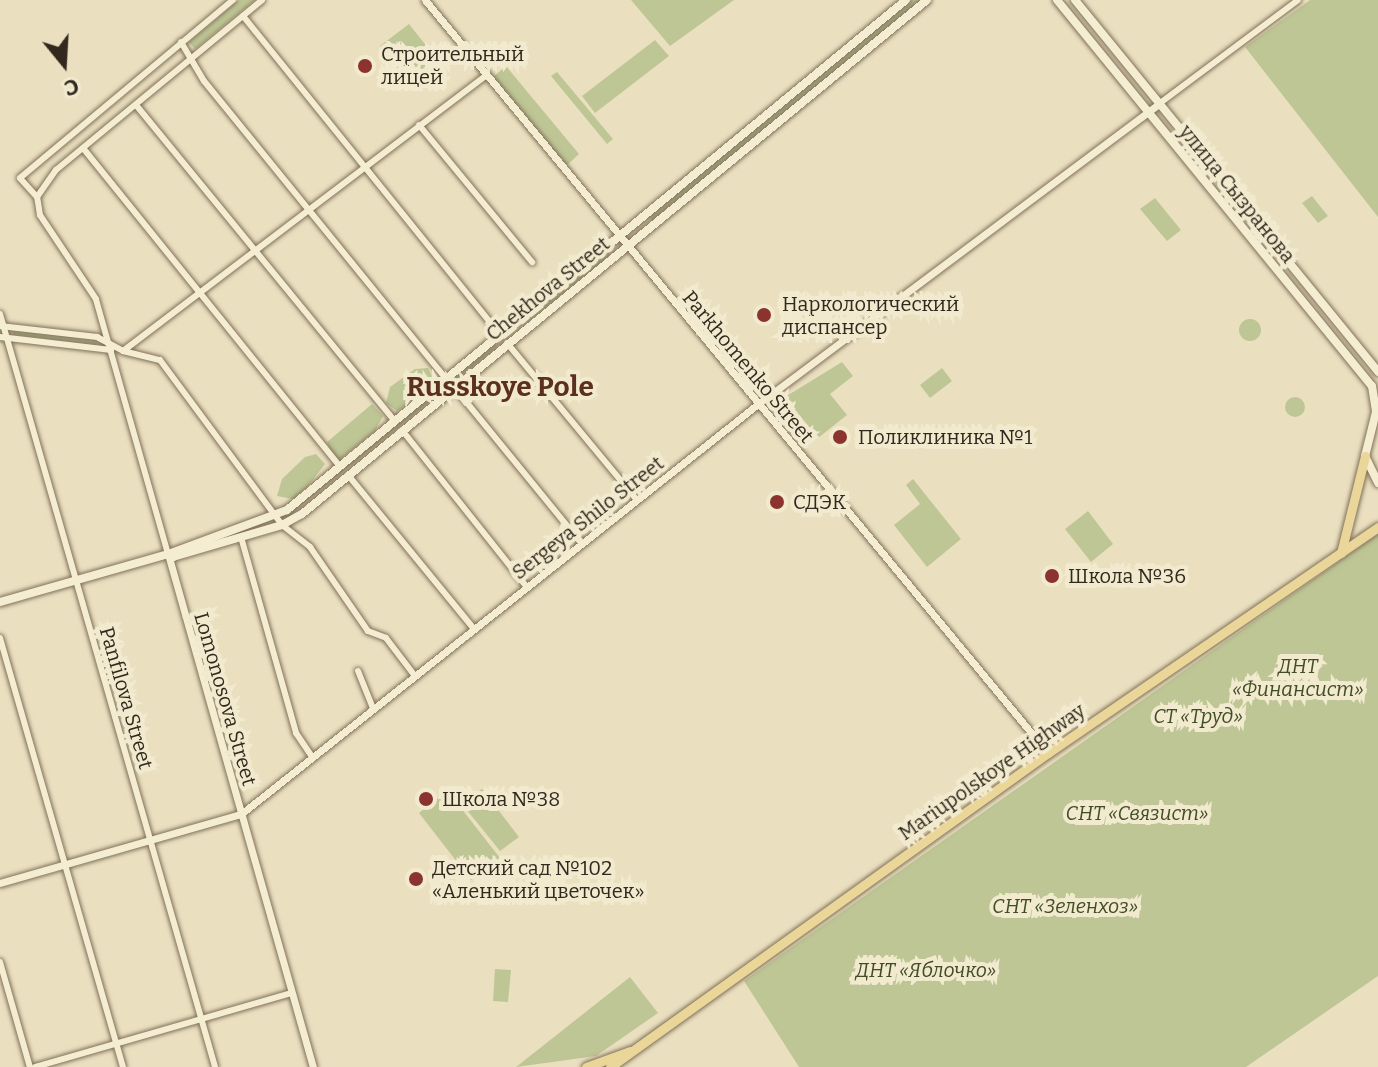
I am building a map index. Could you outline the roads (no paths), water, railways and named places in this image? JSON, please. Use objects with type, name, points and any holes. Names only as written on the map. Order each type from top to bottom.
[{"type":"main road","name":"Chekhova Street","points":[[0,602],[168,554],[276,516],[906,0]]},
{"type":"main road","name":"Chekhova Street","points":[[168,554],[173,557],[282,525],[348,475],[927,0]]},
{"type":"main road","name":"улица Сызранова","points":[[1057,0],[1372,386],[1376,416],[1365,456]]},
{"type":"main road","name":"улица Сызранова","points":[[1075,0],[1378,372]]},
{"type":"main road","points":[[1258,245],[1269,236]]},
{"type":"main road","points":[[499,333],[507,343]]},
{"type":"main road","points":[[1365,456],[1378,483]]},
{"type":"main road","points":[[1341,553],[1365,456]]},
{"type":"main road","name":"Mariupolskoye Highway","points":[[610,1067],[1048,753],[1378,527]]},
{"type":"main road","name":"Mariupolskoye Highway","points":[[586,1067],[630,1051]]},
{"type":"street","points":[[233,0],[181,42],[192,55],[204,81],[445,378]]},
{"type":"street","points":[[37,197],[56,170],[262,0]]},
{"type":"street","name":"Parkhomenko Street","points":[[425,0],[625,246],[1048,753]]},
{"type":"street","points":[[1160,103],[1298,0]]},
{"type":"street","points":[[243,16],[499,333]]},
{"type":"street","name":"Lomonosova Street","points":[[181,42],[20,178],[37,197],[40,215],[96,299],[105,340],[313,1067]]},
{"type":"street","points":[[123,351],[486,75]]},
{"type":"street","name":"Sergeya Shilo Street","points":[[0,883],[241,814],[758,404],[1160,103]]},
{"type":"street","points":[[136,105],[394,420]]},
{"type":"street","points":[[419,125],[532,262]]},
{"type":"street","points":[[83,148],[340,466]]},
{"type":"street","name":"Panfilova Street","points":[[0,314],[3,337],[215,1067]]},
{"type":"street","points":[[2,326],[105,340],[123,351]]},
{"type":"street","points":[[3,337],[123,351],[160,360],[282,525],[310,547],[368,631],[386,638],[415,676]]},
{"type":"street","points":[[507,343],[637,500]]},
{"type":"street","points":[[454,387],[582,544]]},
{"type":"street","points":[[402,430],[527,587]]},
{"type":"street","points":[[348,475],[474,629]]},
{"type":"street","points":[[241,537],[296,733],[312,757]]},
{"type":"street","points":[[0,638],[123,1067]]},
{"type":"street","points":[[358,671],[373,708]]},
{"type":"street","points":[[0,962],[33,1067],[292,993]]},
{"type":"place","name":"Строительный лицей","points":[[365,66]]},
{"type":"place","name":"Наркологический диспансер","points":[[764,315]]},
{"type":"place","name":"Поликлиника №1","points":[[840,437]]},
{"type":"place","name":"СДЭК","points":[[777,502]]},
{"type":"place","name":"Школа №36","points":[[1052,576]]},
{"type":"place","name":"Школа №38","points":[[426,799]]},
{"type":"place","name":"Детский сад №102 «Аленький цветочек»","points":[[416,879]]},
{"type":"district","name":"Russkoye Pole","points":[[500,387]]},
{"type":"park label","name":"ДНТ «Финансист»","points":[[1298,678]]},
{"type":"park label","name":"СТ «Труд»","points":[[1198,716]]},
{"type":"park label","name":"СНТ «Связист»","points":[[1137,813]]},
{"type":"park label","name":"СНТ «Зеленхоз»","points":[[1065,906]]},
{"type":"park label","name":"ДНТ «Яблочко»","points":[[926,970]]}]
